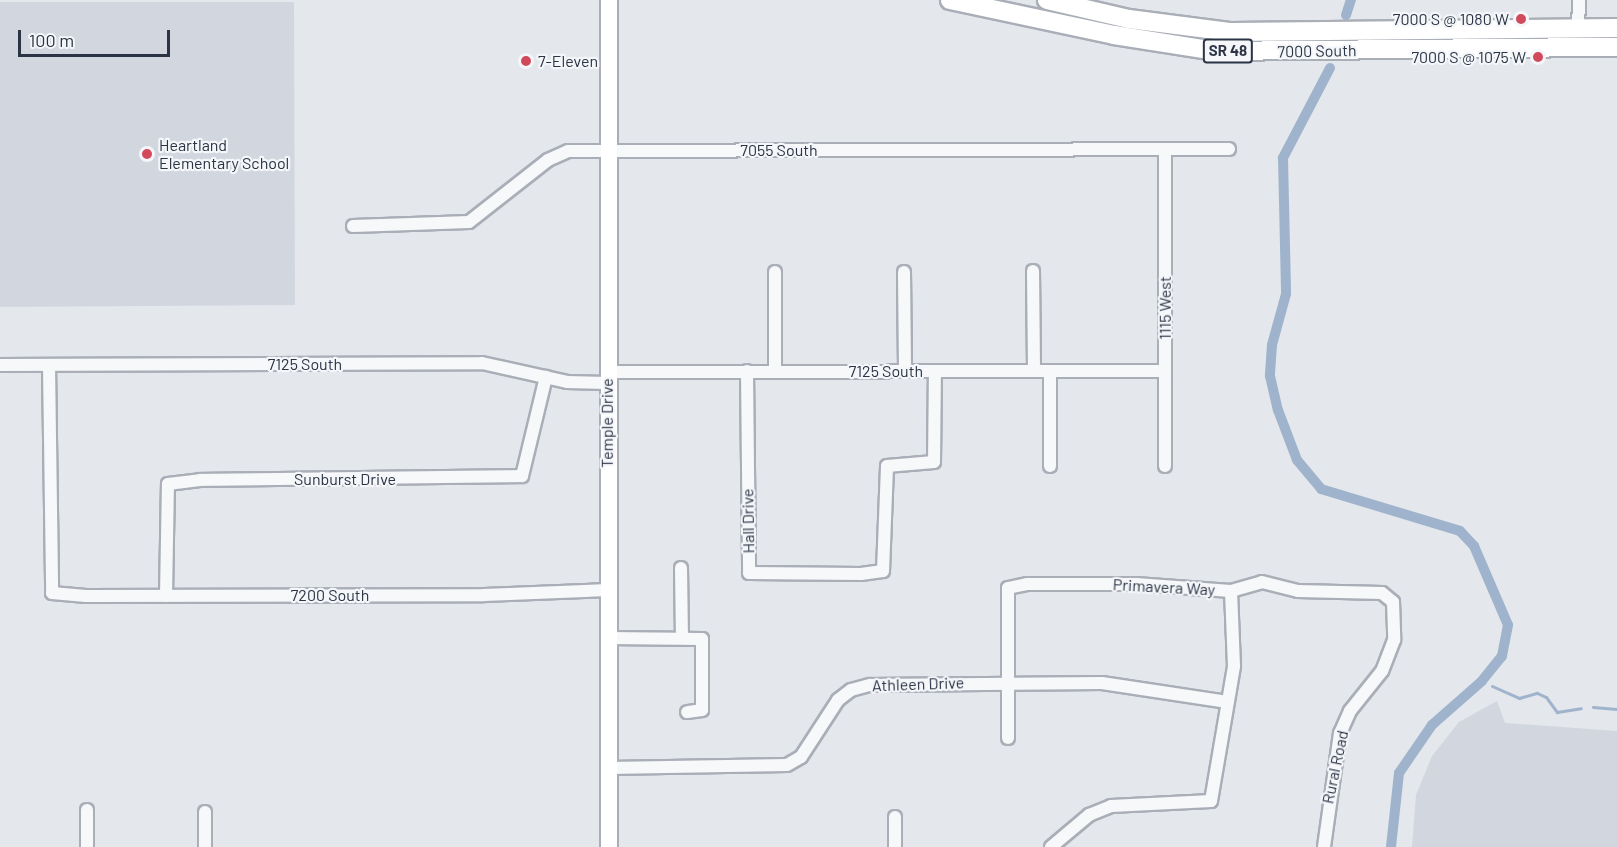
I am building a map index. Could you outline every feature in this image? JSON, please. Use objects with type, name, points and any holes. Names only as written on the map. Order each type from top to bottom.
[{"type":"main road","name":"7000 South","points":[[950,0],[1125,37],[1215,51],[1617,47]]},
{"type":"main road","name":"7000 South","points":[[1047,0],[1140,21],[1231,32],[1617,28]]},
{"type":"street","name":"Temple Drive","points":[[609,0],[607,150],[609,847]]},
{"type":"street","points":[[1578,29],[1579,0]]},
{"type":"street","name":"1115 West","points":[[1165,149],[1165,466]]},
{"type":"street","name":"7055 South","points":[[353,226],[469,222],[558,155],[607,150],[1229,149]]},
{"type":"street","points":[[774,272],[775,371]]},
{"type":"street","points":[[904,272],[905,371]]},
{"type":"street","points":[[1033,272],[1034,371]]},
{"type":"street","name":"7125 South","points":[[0,365],[482,363],[546,377],[607,377],[747,371],[1165,371]]},
{"type":"street","name":"7200 South","points":[[49,365],[52,593],[166,596],[484,595],[608,590]]},
{"type":"street","name":"Hall Drive","points":[[747,371],[749,573],[883,571],[887,466],[934,462],[934,371]]},
{"type":"street","points":[[1050,371],[1050,466]]},
{"type":"street","name":"Sunburst Drive","points":[[166,596],[168,484],[200,480],[522,476],[546,377]]},
{"type":"street","points":[[681,568],[681,638]]},
{"type":"street","name":"Primavera Way","points":[[1009,683],[1008,588],[1027,584],[1136,584],[1231,591],[1262,582],[1298,591],[1375,591],[1388,596]]},
{"type":"street","points":[[1051,847],[1089,815],[1111,806],[1211,801],[1236,651],[1231,591]]},
{"type":"street","name":"Rural Road","points":[[1324,847],[1340,733],[1350,711],[1382,671],[1394,640],[1394,608],[1388,596]]},
{"type":"street","points":[[608,638],[702,639],[702,710],[687,712]]},
{"type":"street","points":[[1008,738],[1009,683]]},
{"type":"street","name":"Athleen Drive","points":[[608,768],[787,765],[801,757],[838,700],[862,686],[1009,683],[1118,684],[1228,702]]},
{"type":"street","points":[[87,810],[87,847]]},
{"type":"street","points":[[205,812],[206,847]]},
{"type":"street","points":[[895,817],[895,847]]},
{"type":"shaded area","name":"Heartland Elementary School","points":[[0,2],[294,2],[295,305],[0,307]]},
{"type":"shaded area","points":[[1497,701],[1505,723],[1617,731],[1617,847],[1412,847],[1416,795],[1432,756],[1459,722]]},
{"type":"waterway","points":[[1346,15],[1351,0]]},
{"type":"waterway","points":[[1330,68],[1283,158],[1286,294],[1272,345],[1270,376],[1278,410],[1297,460],[1321,489],[1460,531],[1474,546],[1508,625],[1502,656],[1482,681],[1432,725],[1399,773],[1391,847]]},
{"type":"waterway","points":[[1492,686],[1519,698],[1537,693],[1546,697],[1557,712],[1581,708]]},
{"type":"waterway","points":[[1593,707],[1617,709]]},
{"type":"place","name":"7000 S @ 1080 W","points":[[1521,19]]},
{"type":"place","name":"7000 S @ 1075 W","points":[[1538,57]]},
{"type":"place","name":"7-Eleven","points":[[526,61]]},
{"type":"place","name":"Heartland Elementary School","points":[[147,154]]}]
